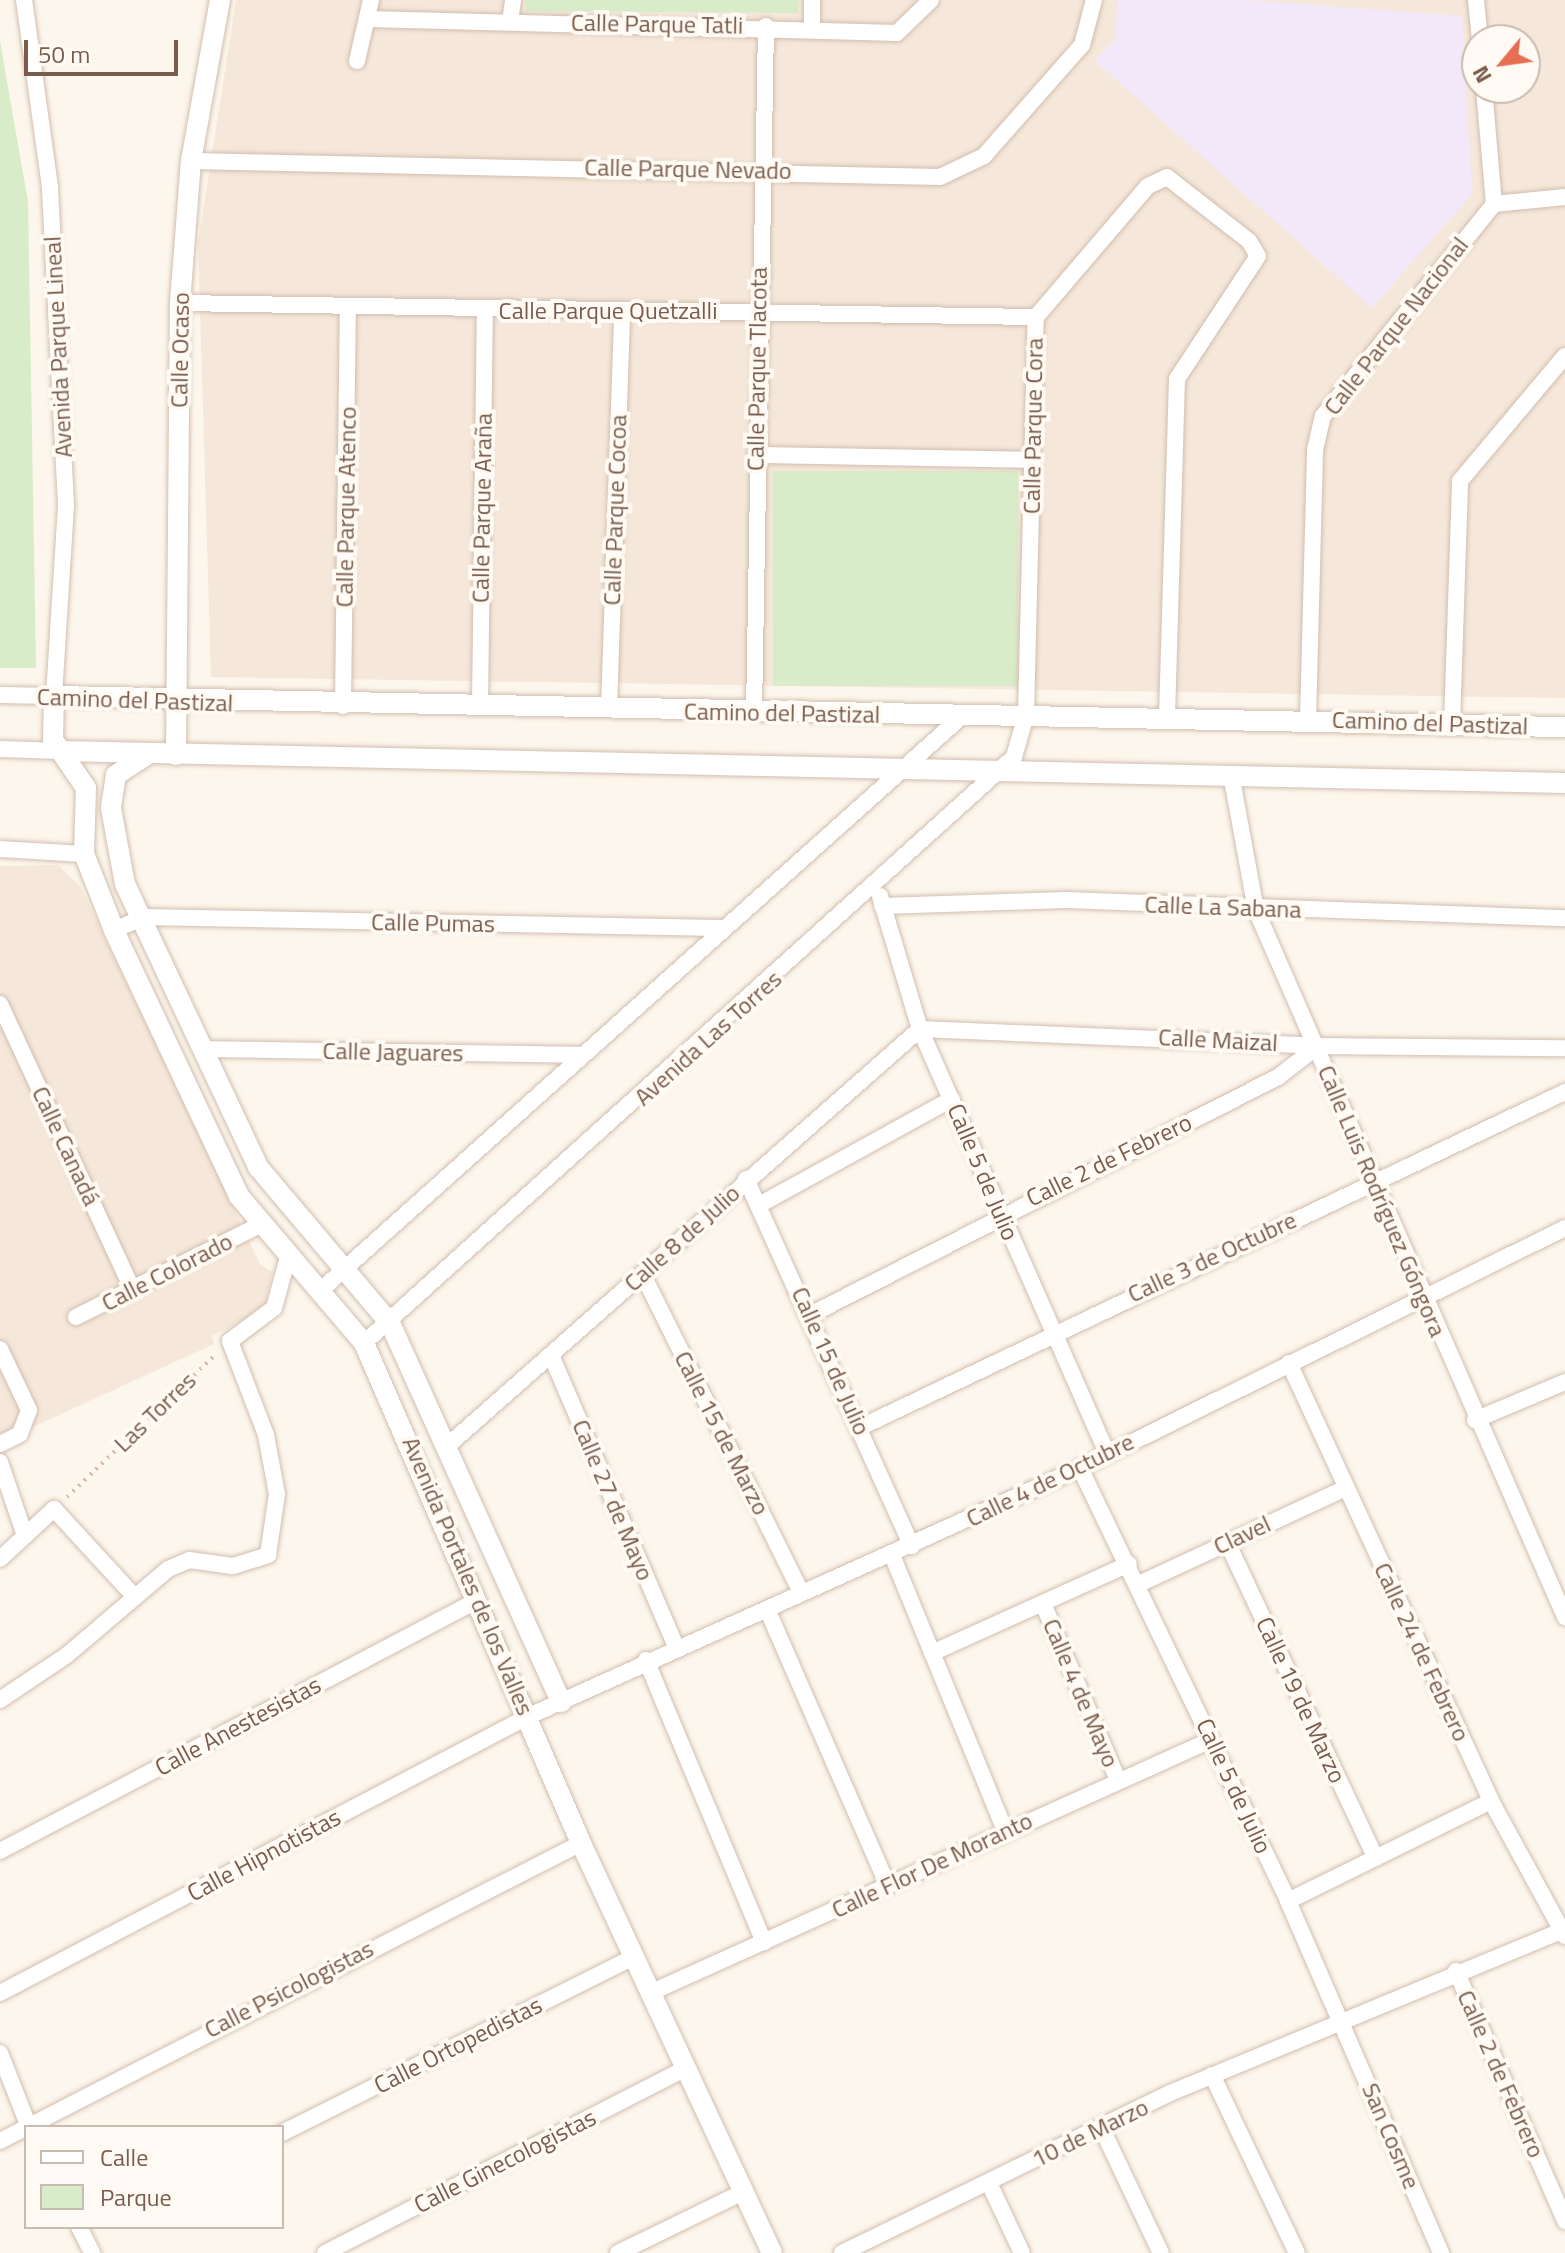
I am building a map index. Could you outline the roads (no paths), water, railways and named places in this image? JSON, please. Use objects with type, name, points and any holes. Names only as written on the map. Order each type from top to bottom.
[{"type":"street","name":"Avenida Parque Lineal","points":[[24,0],[50,187],[66,505],[54,696]]},
{"type":"street","name":"Calle Ocaso","points":[[176,755],[180,303],[191,161],[220,0]]},
{"type":"street","points":[[357,61],[371,0]]},
{"type":"street","points":[[510,22],[513,0]]},
{"type":"street","points":[[812,0],[812,29]]},
{"type":"street","name":"Calle Parque Tatli","points":[[368,19],[766,26],[901,33],[931,0]]},
{"type":"street","name":"Calle Parque Nevado","points":[[191,161],[961,172],[1082,45],[1094,0]]},
{"type":"street","points":[[1476,0],[1478,24]]},
{"type":"street","name":"Calle Parque Tlacota","points":[[754,713],[757,311],[766,26]]},
{"type":"street","points":[[1485,104],[1494,204],[1565,197]]},
{"type":"street","name":"Calle Parque Cora","points":[[1026,715],[1036,317],[1158,178],[1174,180],[1256,252],[1253,270],[1177,379],[1167,718]]},
{"type":"street","name":"Calle Parque Nacional","points":[[1308,720],[1315,450],[1323,416],[1494,204]]},
{"type":"street","name":"Calle Parque Quetzalli","points":[[180,303],[1036,317]]},
{"type":"street","name":"Calle Parque Atenco","points":[[343,706],[348,308]]},
{"type":"street","name":"Calle Parque Araña","points":[[480,707],[485,310]]},
{"type":"street","name":"Calle Parque Cocoa","points":[[609,709],[622,311]]},
{"type":"street","points":[[1452,725],[1460,481],[1565,356]]},
{"type":"street","points":[[756,455],[1033,460]]},
{"type":"street","name":"Camino del Pastizal","points":[[0,695],[175,704],[961,717],[1026,715],[1565,727]]},
{"type":"street","points":[[0,849],[84,854],[86,788],[61,751],[50,722],[54,696]]},
{"type":"street","name":"Avenida Las Torres","points":[[364,1343],[390,1323],[1002,772],[1020,743],[1026,715]]},
{"type":"street","points":[[321,1290],[721,928],[961,717]]},
{"type":"street","points":[[0,749],[466,764],[1231,774],[1565,783]]},
{"type":"street","name":"Avenida Portales de los Valles","points":[[150,754],[116,775],[111,808],[125,884],[144,917],[258,1167],[306,1228],[348,1266],[390,1323],[561,1702]]},
{"type":"street","name":"Calle Luis Rodríguez Góngora","points":[[1231,774],[1256,910],[1318,1046],[1475,1420],[1565,1617]]},
{"type":"street","name":"Avenida Portales de los Valles","points":[[84,854],[114,930],[258,1226],[321,1290],[364,1343],[581,1843],[772,2253]]},
{"type":"street","name":"Calle 5 de Julio","points":[[879,884],[882,906],[920,1029],[1051,1333],[1107,1453]]},
{"type":"street","name":"Calle La Sabana","points":[[882,906],[1066,900],[1256,910],[1565,918]]},
{"type":"street","points":[[114,930],[144,917]]},
{"type":"street","name":"Calle Pumas","points":[[144,917],[721,928]]},
{"type":"street","name":"Calle Canadá","points":[[0,1004],[132,1289]]},
{"type":"street","name":"Calle Maizal","points":[[920,1029],[1318,1046],[1565,1048]]},
{"type":"street","name":"Calle 8 de Julio","points":[[446,1447],[643,1275],[746,1179],[920,1029]]},
{"type":"street","name":"Calle 2 de Febrero","points":[[812,1314],[1001,1212],[1278,1077],[1318,1046]]},
{"type":"street","name":"Calle Jaguares","points":[[204,1049],[582,1055]]},
{"type":"street","name":"Calle 3 de Octubre","points":[[861,1427],[1051,1333],[1565,1092]]},
{"type":"street","points":[[759,1205],[952,1099]]},
{"type":"street","name":"Calle 15 de Julio","points":[[746,1179],[812,1314],[912,1546]]},
{"type":"street","name":"Calle Colorado","points":[[76,1317],[258,1226]]},
{"type":"street","name":"Calle 4 de Octubre","points":[[527,1717],[675,1645],[892,1555],[1080,1468],[1421,1296],[1565,1228]]},
{"type":"street","points":[[0,1700],[134,1596],[189,1560],[233,1566],[268,1555],[277,1494],[271,1464],[230,1341],[274,1308],[288,1257]]},
{"type":"street","name":"Calle 15 de Marzo","points":[[643,1275],[801,1592]]},
{"type":"street","points":[[0,1349],[24,1396],[28,1425],[0,1444]]},
{"type":"street","name":"Calle 27 de Mayo","points":[[551,1355],[675,1645]]},
{"type":"street","name":"Calle 24 de Febrero","points":[[1289,1363],[1491,1801],[1564,1932]]},
{"type":"street","points":[[1475,1420],[1565,1382]]},
{"type":"street","points":[[0,1462],[25,1536]]},
{"type":"street","name":"Calle 5 de Julio","points":[[1080,1468],[1139,1584],[1288,1901],[1340,2020]]},
{"type":"street","name":"Clavel","points":[[1139,1584],[1346,1488]]},
{"type":"street","points":[[0,1559],[54,1509],[134,1596]]},
{"type":"street","name":"Calle 19 de Marzo","points":[[1227,1542],[1376,1858]]},
{"type":"street","points":[[892,1555],[1005,1830]]},
{"type":"street","points":[[932,1653],[1044,1606],[1129,1564]]},
{"type":"street","name":"Calle Anestesistas","points":[[0,1851],[476,1601]]},
{"type":"street","name":"Calle 4 de Mayo","points":[[1044,1606],[1118,1780]]},
{"type":"street","points":[[767,1609],[888,1886]]},
{"type":"street","points":[[646,1660],[764,1942]]},
{"type":"street","name":"Calle Hipnotistas","points":[[0,1993],[527,1717]]},
{"type":"street","name":"Calle Flor De Moranto","points":[[652,1992],[1005,1830],[1211,1740]]},
{"type":"street","points":[[1288,1901],[1491,1801]]},
{"type":"street","name":"Calle Psicologistas","points":[[28,2124],[581,1843]]},
{"type":"street","points":[[1340,2020],[1456,1971],[1564,1932]]},
{"type":"street","name":"Calle Ortopedistas","points":[[284,2132],[633,1957]]},
{"type":"street","name":"Calle 2 de Febrero","points":[[1456,1971],[1565,2221]]},
{"type":"street","name":"10 de Marzo","points":[[842,2253],[1212,2075],[1340,2020]]},
{"type":"street","name":"San Cosme","points":[[1340,2020],[1441,2253]]},
{"type":"street","points":[[0,2053],[28,2124]]},
{"type":"street","name":"Calle Ginecologistas","points":[[325,2253],[685,2069]]},
{"type":"street","points":[[1212,2075],[1297,2253]]},
{"type":"street","name":"Calle Psicologistas","points":[[0,2141],[24,2126]]},
{"type":"street","points":[[1102,2129],[1161,2253]]},
{"type":"street","points":[[989,2183],[1022,2253]]},
{"type":"street","points":[[618,2253],[743,2192]]},
{"type":"street","points":[[85,2229],[92,2253]]}]
